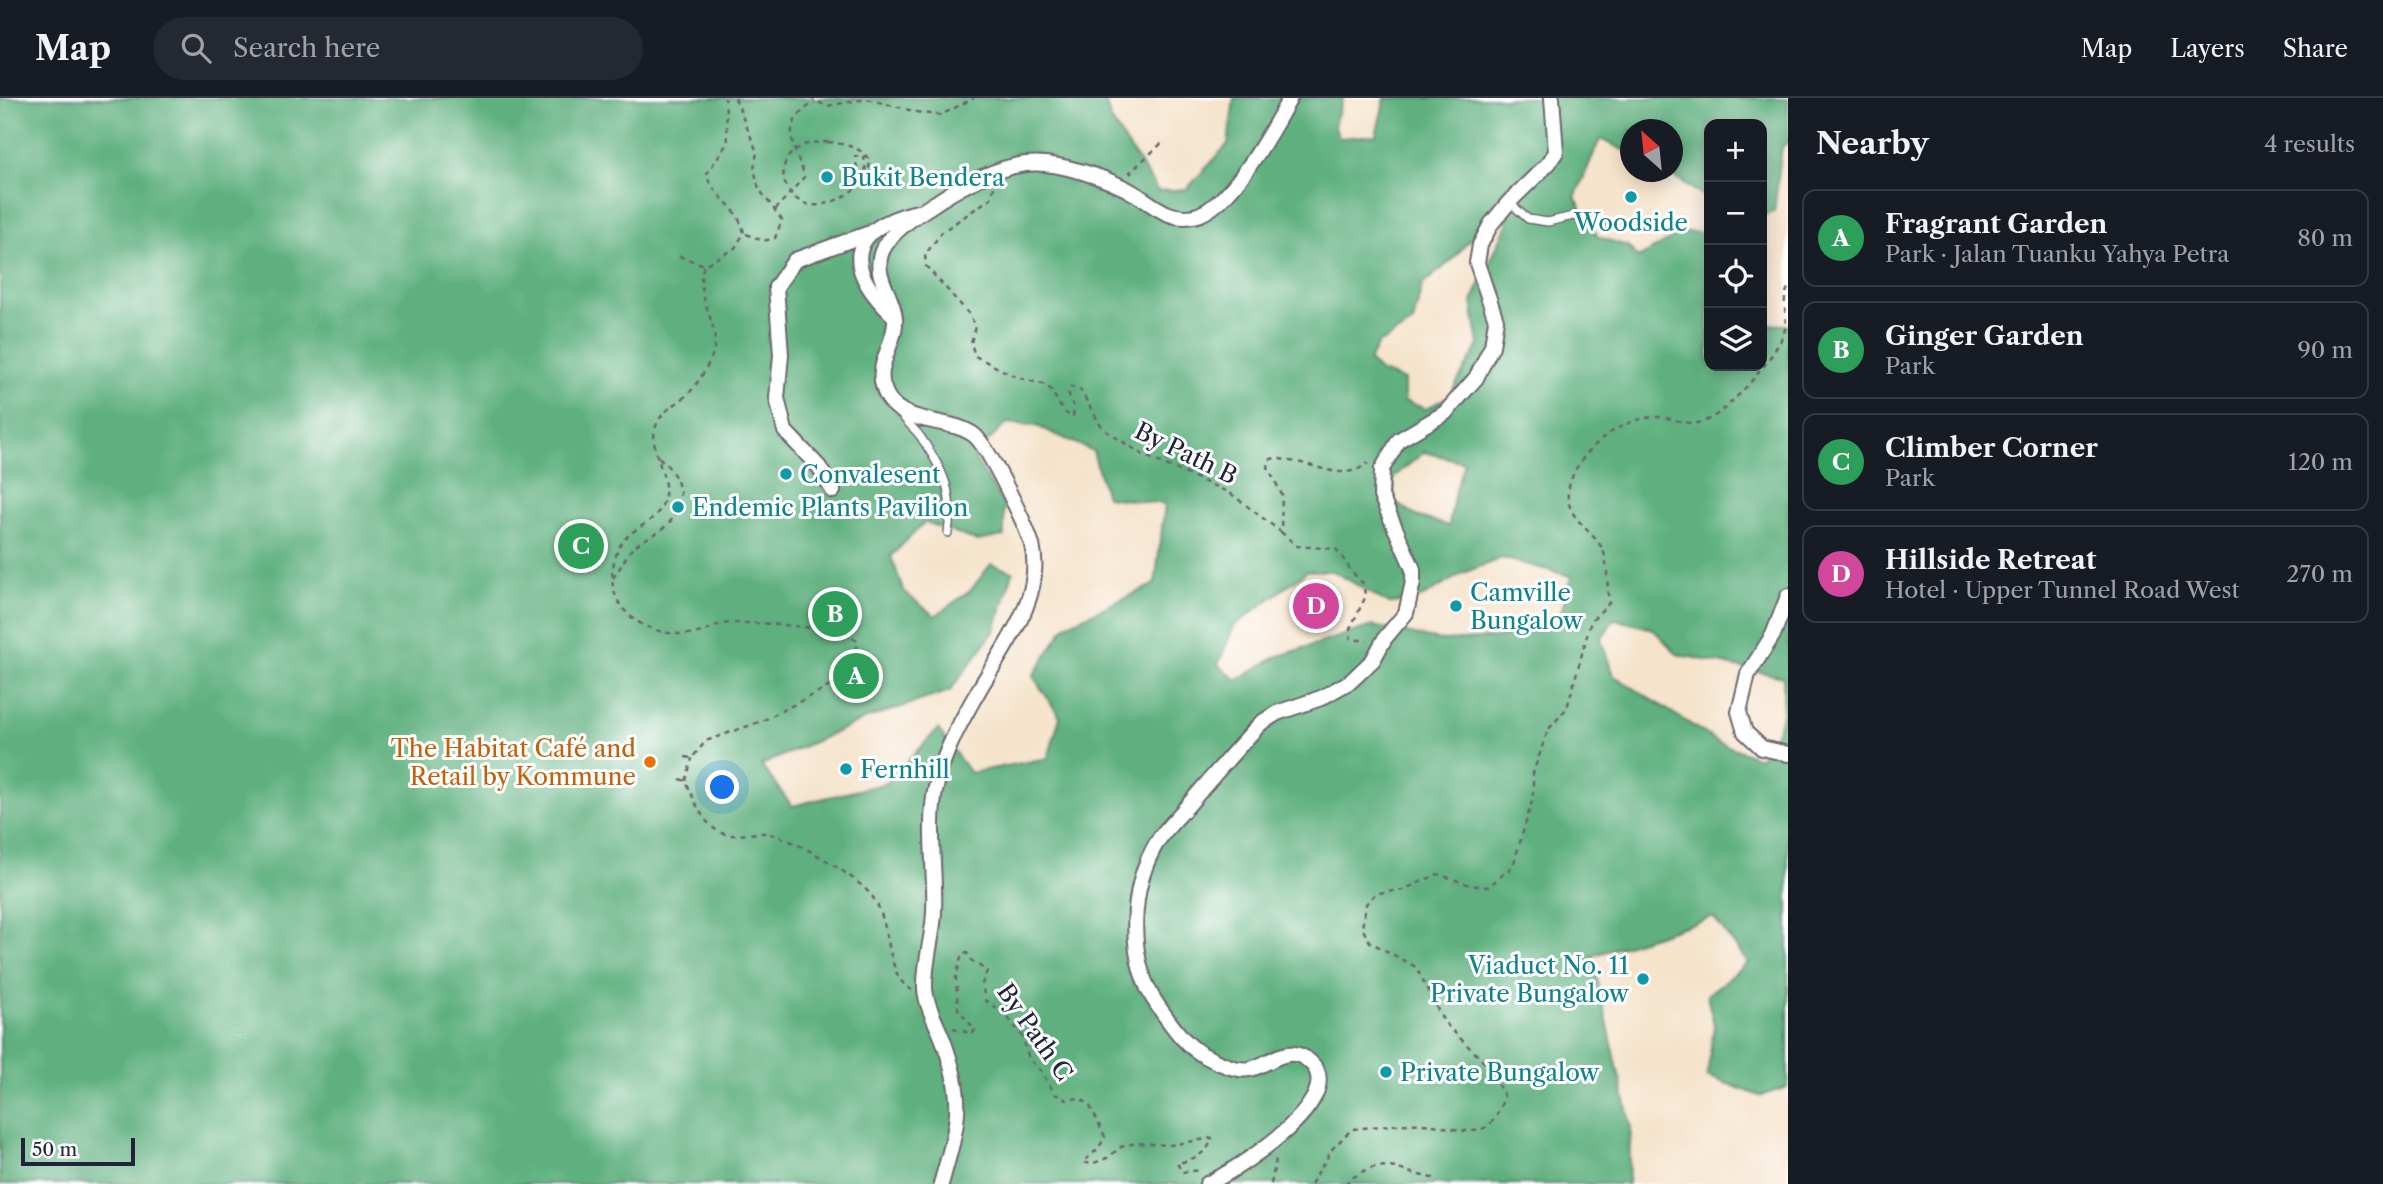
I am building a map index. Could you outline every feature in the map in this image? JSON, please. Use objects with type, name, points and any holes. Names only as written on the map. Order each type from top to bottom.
[{"type":"street","points":[[942,1184],[959,1119],[956,1082],[925,993],[934,911],[934,792],[942,764],[961,723],[1018,626],[1033,580],[1033,564],[1028,538],[988,452],[976,436],[961,428],[906,414],[895,407],[882,384],[895,316],[879,263],[883,248],[899,230],[954,191],[1025,164],[1042,164],[1081,172],[1135,193],[1160,212],[1194,216],[1225,197],[1290,98]]},
{"type":"street","points":[[1207,1184],[1237,1169],[1311,1107],[1319,1085],[1311,1062],[1291,1054],[1284,1054],[1249,1070],[1228,1066],[1204,1055],[1183,1039],[1149,993],[1140,972],[1136,949],[1141,880],[1159,839],[1261,723],[1278,713],[1321,698],[1351,681],[1373,660],[1385,638],[1406,613],[1413,569],[1381,496],[1382,469],[1399,440],[1445,413],[1476,378],[1492,346],[1496,320],[1477,262],[1480,245],[1491,224],[1508,202],[1549,163],[1556,152],[1552,98]]},
{"type":"street","points":[[833,491],[819,467],[785,430],[777,398],[781,355],[776,287],[795,260],[867,234],[891,218],[924,210]]},
{"type":"street","points":[[867,234],[860,250],[860,271],[872,295],[895,316]]},
{"type":"street","points":[[1788,596],[1773,635],[1748,674],[1739,712],[1745,732],[1762,748],[1788,754]]},
{"type":"lane","points":[[1508,202],[1528,219],[1548,222],[1573,216],[1602,224]]},
{"type":"lane","points":[[895,407],[921,437],[946,481],[953,502],[948,533]]},
{"type":"path","points":[[725,98],[728,142],[706,175],[718,195],[740,214],[744,233],[735,248],[704,265],[699,279],[716,338],[712,355],[689,393],[669,407],[656,425],[656,455],[666,490],[662,505],[650,520],[624,536],[614,562],[612,578],[615,598],[634,622],[653,631],[698,633],[722,624],[789,624],[847,635],[857,641],[857,654],[828,687],[762,721],[706,741],[692,758],[686,781],[709,824],[723,834],[767,834],[782,838],[839,867],[872,895],[889,931],[891,954],[900,982],[908,989],[925,993]]},
{"type":"path","points":[[735,98],[757,152],[754,169],[759,189],[782,220],[775,238],[763,241],[744,233]]},
{"type":"path","points":[[810,98],[826,106],[867,99],[921,113],[941,115],[974,98]]},
{"type":"path","points":[[775,210],[805,176],[790,135],[792,123],[805,108],[815,102]]},
{"type":"path","points":[[1147,202],[1130,172],[1163,142]]},
{"type":"path","points":[[867,164],[864,152],[852,145],[808,143],[794,150],[785,162],[782,177],[788,192],[798,202],[814,206],[829,202],[862,184],[868,174],[867,164],[864,156],[856,157],[858,173],[866,173],[867,164]]},
{"type":"path","name":"By Path B","points":[[997,173],[992,198],[942,232],[925,255],[926,266],[970,315],[975,326],[971,343],[975,356],[1016,377],[1046,385],[1061,411],[1070,417],[1073,417],[1074,408],[1068,392],[1071,387],[1079,388],[1103,429],[1145,456],[1230,492],[1280,532]]},
{"type":"path","points":[[679,256],[704,265]]},
{"type":"path","points":[[1311,1184],[1333,1149],[1352,1129],[1422,1124],[1474,1133],[1489,1127],[1502,1106],[1504,1096],[1487,1065],[1444,1022],[1416,967],[1370,942],[1363,928],[1366,904],[1376,892],[1403,890],[1438,874],[1470,885],[1488,887],[1513,866],[1533,798],[1533,773],[1548,730],[1567,708],[1591,621],[1609,603],[1603,550],[1580,526],[1568,495],[1575,468],[1600,440],[1625,425],[1659,417],[1690,425],[1712,418],[1771,360],[1785,329],[1783,298],[1788,288]]},
{"type":"path","points":[[612,578],[626,564],[631,549],[666,527],[680,507],[680,483],[669,466],[656,455]]},
{"type":"path","name":"By Path B","points":[[1280,532],[1282,495],[1268,467],[1269,460],[1276,457],[1304,461],[1339,475],[1358,471],[1376,458]]},
{"type":"path","points":[[1280,532],[1297,546],[1336,549],[1351,565],[1355,577],[1364,584],[1365,598],[1349,631],[1351,639],[1364,642],[1385,638]]},
{"type":"path","points":[[685,757],[692,758]]},
{"type":"path","points":[[680,779],[686,781]]},
{"type":"path","name":"By Path C","points":[[940,1033],[957,1028],[972,1034],[975,1030],[958,1009],[956,992],[962,954],[967,953],[972,961],[987,971],[982,984],[985,1000],[1005,1014],[1022,1036],[1029,1059],[1041,1070],[1055,1094],[1066,1100],[1079,1098],[1089,1104],[1105,1137],[1098,1149],[1083,1162],[1091,1164],[1107,1158],[1121,1147],[1135,1143],[1170,1145],[1212,1138],[1211,1145],[1197,1157],[1177,1163],[1176,1167],[1182,1172],[1202,1170],[1210,1164]]},
{"type":"path","points":[[1345,1184],[1374,1167],[1394,1165],[1433,1178],[1435,1184]]},
{"type":"green space","points":[[0,98],[1104,98],[1111,120],[1158,191],[1187,189],[1228,144],[1234,98],[1343,98],[1334,125],[1339,138],[1376,135],[1385,98],[1788,98],[1788,142],[1782,147],[1774,212],[1767,214],[1767,119],[1704,119],[1704,197],[1683,182],[1683,119],[1620,119],[1620,148],[1600,139],[1575,197],[1598,237],[1628,246],[1638,258],[1683,232],[1704,233],[1704,371],[1767,371],[1767,324],[1788,325],[1788,1087],[1760,1096],[1707,1076],[1714,1025],[1707,995],[1748,963],[1713,917],[1592,956],[1631,1127],[1628,1184],[922,1184],[915,1180],[909,1184],[0,1184]],"holes":[[[1493,212],[1508,222],[1472,302],[1479,345],[1449,396],[1426,409],[1404,401],[1404,380],[1381,372],[1369,361],[1378,344],[1413,323],[1422,285],[1453,259]],[[1007,423],[1037,426],[1093,451],[1106,497],[1165,504],[1155,584],[1066,625],[1033,676],[1060,717],[1048,758],[970,773],[938,729],[887,783],[792,806],[761,765],[868,718],[950,691],[995,630],[1013,572],[991,564],[970,591],[935,616],[904,592],[891,556],[925,522],[977,541],[1004,536],[1004,505],[973,456]],[[1424,452],[1464,462],[1455,491],[1449,526],[1416,516],[1394,501],[1394,477]],[[1502,558],[1571,576],[1558,625],[1496,638],[1444,641],[1372,626],[1276,657],[1237,680],[1218,665],[1234,626],[1307,571],[1333,571],[1389,604],[1423,597],[1463,573]],[[1614,619],[1653,629],[1677,654],[1783,677],[1783,701],[1778,729],[1759,758],[1720,743],[1613,675],[1601,639]]]},
{"type":"place","name":"Bukit Bendera","points":[[827,177]]},
{"type":"place","name":"Woodside","points":[[1631,197]]},
{"type":"place","name":"Convalesent","points":[[786,474]]},
{"type":"place","name":"Endemic Plants Pavilion","points":[[678,507]]},
{"type":"place","name":"Climber Corner","points":[[581,546]]},
{"type":"place","name":"Hillside Retreat","points":[[1316,606]]},
{"type":"place","name":"Camville Bungalow","points":[[1456,606]]},
{"type":"place","name":"Ginger Garden","points":[[835,614]]},
{"type":"place","name":"Fragrant Garden","points":[[856,676]]},
{"type":"place","name":"The Habitat Café and Retail by Kommune","points":[[650,762]]},
{"type":"place","name":"Fernhill","points":[[846,769]]},
{"type":"place","name":"Viaduct No. 11 Private Bungalow","points":[[1643,979]]},
{"type":"place","name":"Private Bungalow","points":[[1386,1072]]}]
